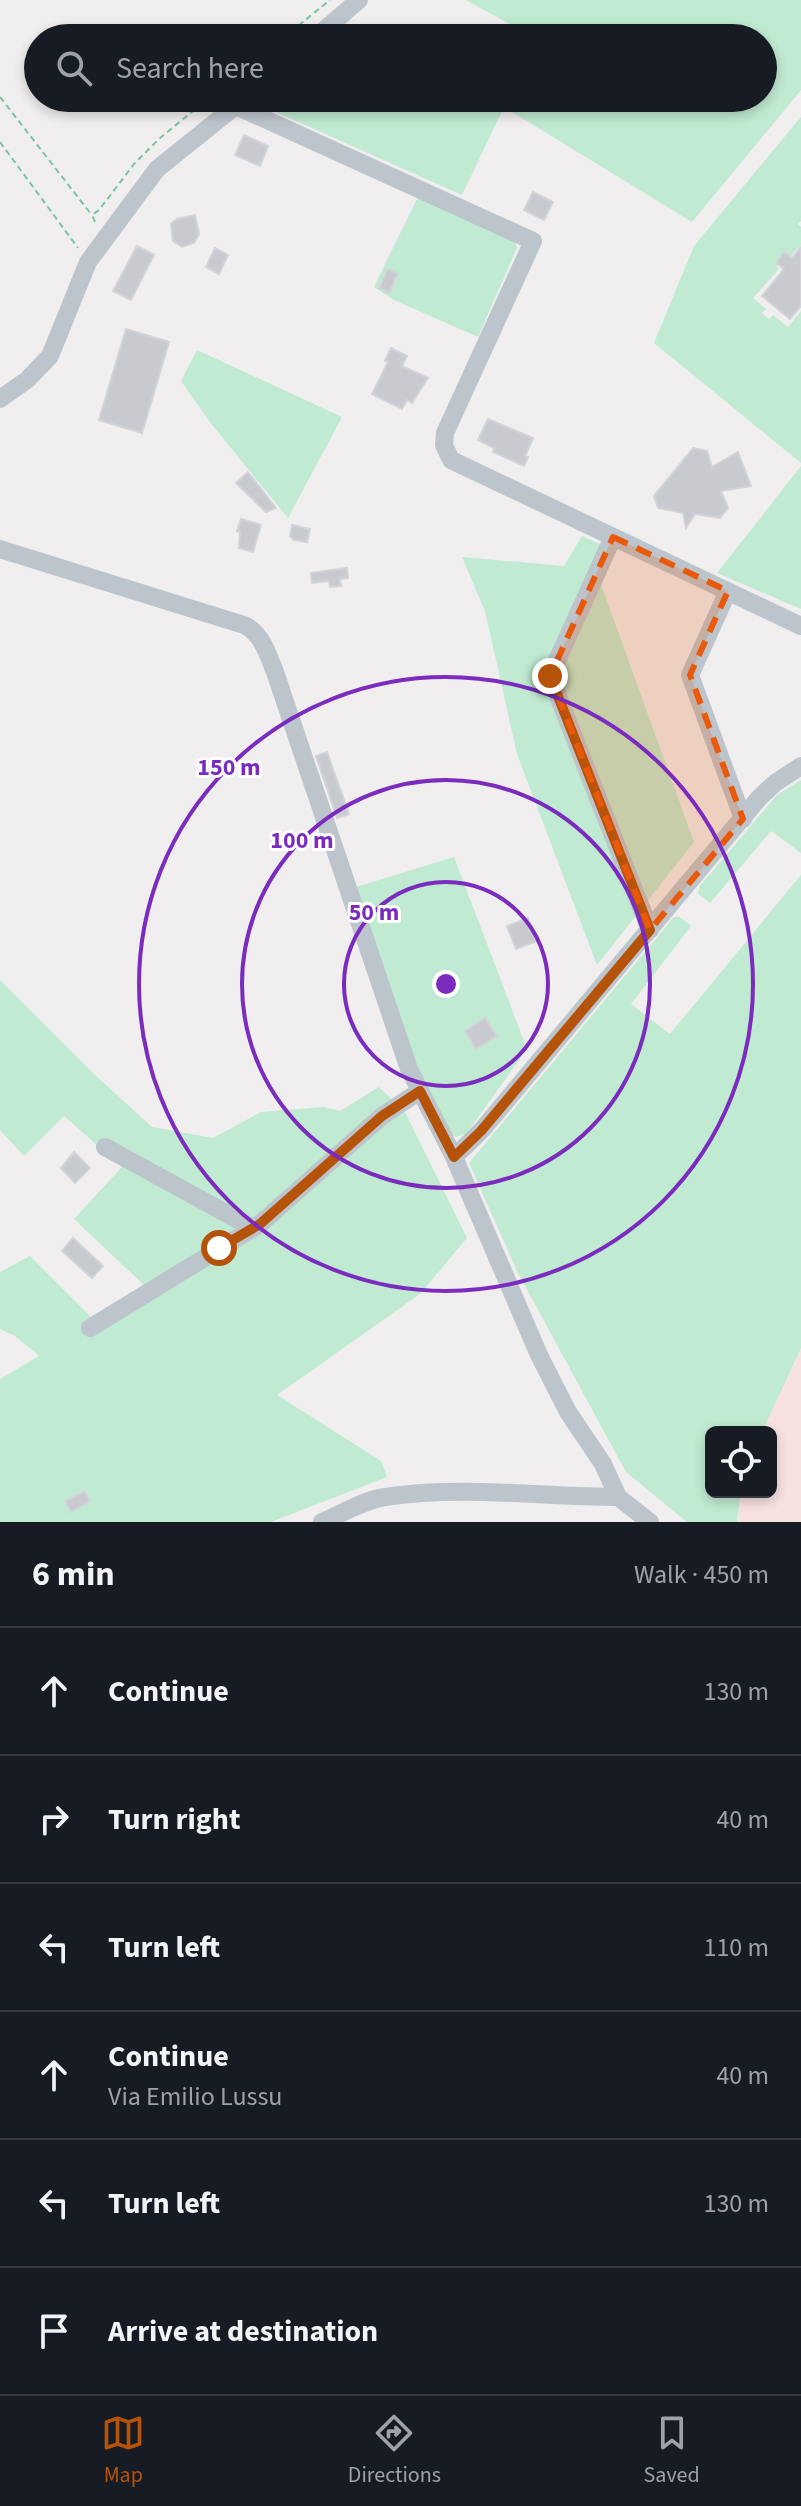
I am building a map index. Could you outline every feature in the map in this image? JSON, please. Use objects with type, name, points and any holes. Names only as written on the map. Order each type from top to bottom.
[{"type":"street","points":[[331,24],[359,0]]},
{"type":"street","points":[[0,399],[27,380],[50,356],[88,262],[157,169],[228,112]]},
{"type":"street","points":[[261,112],[533,241],[445,433],[444,445],[451,460],[801,626]]},
{"type":"street","points":[[613,537],[550,676],[650,930]]},
{"type":"street","points":[[0,549],[244,625],[254,631],[275,672],[409,1069],[454,1157],[539,1355],[568,1412],[603,1464],[618,1497],[650,1522]]},
{"type":"street","points":[[728,591],[690,675],[743,819]]},
{"type":"street","points":[[454,1157],[481,1131],[759,798],[801,766]]},
{"type":"street","points":[[90,1328],[253,1228],[382,1116],[420,1091]]},
{"type":"street","points":[[105,1147],[253,1228]]},
{"type":"street","points":[[322,1522],[382,1497],[515,1491],[574,1497],[618,1497]]},
{"type":"path","points":[[300,24],[330,0]]},
{"type":"path","points":[[0,97],[92,215]]},
{"type":"path","points":[[0,142],[88,262]]},
{"type":"highlighted area","points":[[613,537],[728,591],[690,675],[743,819],[650,930],[550,676]]},
{"type":"shaded area","points":[[801,1348],[801,1522],[738,1522],[740,1498],[777,1498],[777,1426],[765,1426]]},
{"type":"green space","points":[[466,0],[801,0],[801,90],[692,222],[512,112],[777,112],[777,24],[510,24]]},
{"type":"green space","points":[[276,112],[502,112],[462,195]]},
{"type":"green space","points":[[801,117],[801,221],[798,224],[801,227],[801,245],[790,257],[786,254],[776,266],[779,269],[753,298],[766,309],[762,313],[769,319],[773,315],[788,327],[801,311],[801,463],[654,343],[694,246]]},
{"type":"green space","points":[[418,197],[515,242],[517,248],[478,337],[392,299],[374,287]]},
{"type":"green space","points":[[197,350],[342,417],[288,518],[209,421],[181,381]]},
{"type":"green space","points":[[801,466],[801,609],[717,573]]},
{"type":"green space","points":[[582,536],[611,549],[598,576],[694,842],[597,965],[517,754],[485,611],[462,557],[564,566]]},
{"type":"green space","points":[[801,780],[801,853],[771,831],[710,903],[698,894],[700,886],[777,795]]},
{"type":"green space","points":[[454,857],[527,1049],[466,1134],[456,1137],[447,1133],[417,1067],[356,887]]},
{"type":"green space","points":[[801,875],[801,1348],[765,1426],[705,1426],[705,1498],[740,1498],[737,1522],[687,1522],[626,1472],[518,1273],[469,1163],[674,917],[680,917],[691,926],[631,1004],[670,1034]]},
{"type":"green space","points":[[0,980],[152,1127],[213,1138],[261,1112],[324,1107],[340,1111],[379,1087],[405,1112],[467,1238],[420,1294],[277,1395],[381,1461],[387,1477],[271,1522],[0,1522],[0,1379],[39,1356],[15,1336],[0,1329],[0,1272],[30,1256],[94,1320],[145,1286],[74,1219],[122,1167],[64,1116],[24,1156],[0,1130]]},
{"type":"building","points":[[244,135],[268,146],[260,166],[235,155]]},
{"type":"building","points":[[533,192],[553,202],[544,220],[524,210]]},
{"type":"building","points":[[195,215],[199,234],[194,243],[182,247],[173,241],[171,224],[177,219]]},
{"type":"building","points":[[137,246],[154,255],[131,300],[113,291]]},
{"type":"building","points":[[801,247],[801,306],[790,319],[762,296],[784,269],[776,263],[784,252],[792,258]]},
{"type":"building","points":[[215,248],[228,255],[219,274],[206,267]]},
{"type":"building","points":[[388,269],[398,274],[389,293],[379,288]]},
{"type":"building","points":[[126,329],[169,342],[142,433],[99,420]]},
{"type":"building","points":[[391,348],[407,356],[402,366],[428,378],[412,403],[407,400],[402,409],[372,394],[388,362],[385,361]]},
{"type":"building","points":[[488,419],[533,438],[524,466],[493,452],[494,448],[478,440]]},
{"type":"building","points":[[693,448],[707,451],[712,467],[738,452],[751,486],[721,491],[728,508],[720,518],[695,514],[686,528],[683,513],[658,508],[654,496]]},
{"type":"building","points":[[248,472],[276,508],[266,512],[236,483]]},
{"type":"building","points":[[241,519],[261,525],[253,552],[239,548],[240,532],[237,531]]},
{"type":"building","points":[[292,525],[310,529],[307,542],[294,540],[290,536]]},
{"type":"building","points":[[347,568],[348,578],[340,579],[341,586],[330,587],[329,581],[312,583],[311,573]]},
{"type":"building","points":[[327,752],[349,814],[337,818],[316,756]]},
{"type":"building","points":[[528,918],[537,941],[516,949],[507,926]]},
{"type":"building","points":[[485,1018],[497,1036],[476,1049],[465,1031]]},
{"type":"building","points":[[74,1152],[90,1168],[75,1183],[61,1168]]},
{"type":"building","points":[[73,1238],[103,1266],[92,1278],[62,1251]]},
{"type":"building","points":[[84,1491],[90,1501],[71,1512],[65,1501]]},
{"type":"route","points":[[219,1248],[260,1224],[382,1116],[420,1091],[454,1157],[481,1131],[650,930],[550,676]]}]
